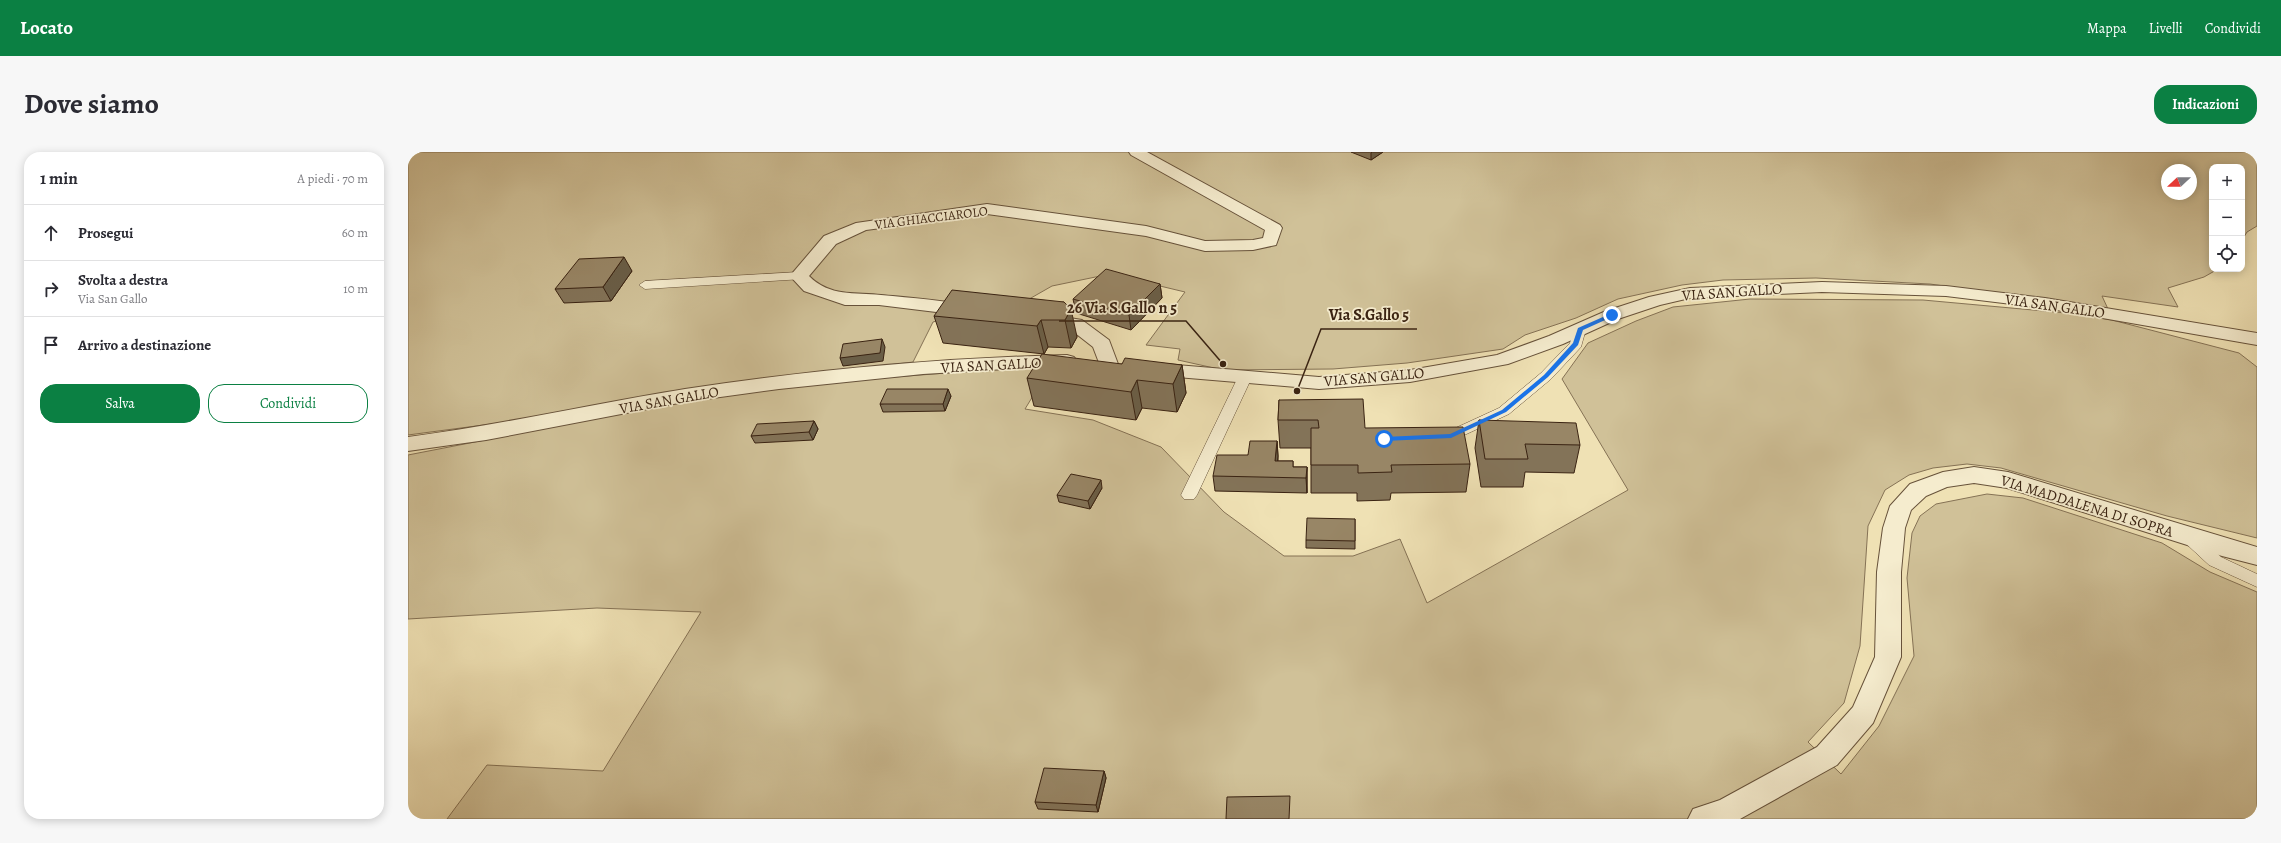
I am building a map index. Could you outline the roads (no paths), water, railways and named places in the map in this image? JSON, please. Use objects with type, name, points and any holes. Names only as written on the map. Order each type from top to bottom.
[{"type":"street","name":"VIA GHIACCIAROLO","points":[[799,276],[830,240],[862,226],[987,209],[1146,231],[1206,246],[1253,245],[1270,241],[1274,228],[1136,152]]},
{"type":"street","points":[[799,276],[810,287],[845,300],[880,300],[989,314]]},
{"type":"street","name":"VIA SAN GALLO","points":[[408,444],[496,432],[682,397],[783,381],[904,370],[1019,362],[1075,362],[1122,370],[1319,383],[1410,376],[1501,360],[1612,315],[1690,293],[1730,290],[1822,287],[1946,291],[2045,303],[2257,339]]},
{"type":"street","points":[[1028,318],[1075,324],[1102,344],[1122,370]]},
{"type":"street","name":"VIA MADDALENA DI SOPRA","points":[[1703,819],[1727,811],[1827,756],[1863,715],[1888,657],[1889,572],[1894,528],[1901,506],[1918,490],[1943,480],[1974,475],[2008,480],[2257,556]]},
{"type":"lane","points":[[645,285],[799,276]]},
{"type":"lane","points":[[1429,437],[1451,436],[1504,411],[1546,376],[1576,344],[1580,329]]},
{"type":"lane","points":[[1122,370],[1184,384]]},
{"type":"lane","points":[[1189,495],[1245,377]]},
{"type":"lane","points":[[2188,536],[2215,561],[2257,581]]},
{"type":"place","name":"26 Via S.Gallo n 5","points":[[1223,364]]},
{"type":"place","name":"Via S.Gallo 5","points":[[1297,391]]}]
